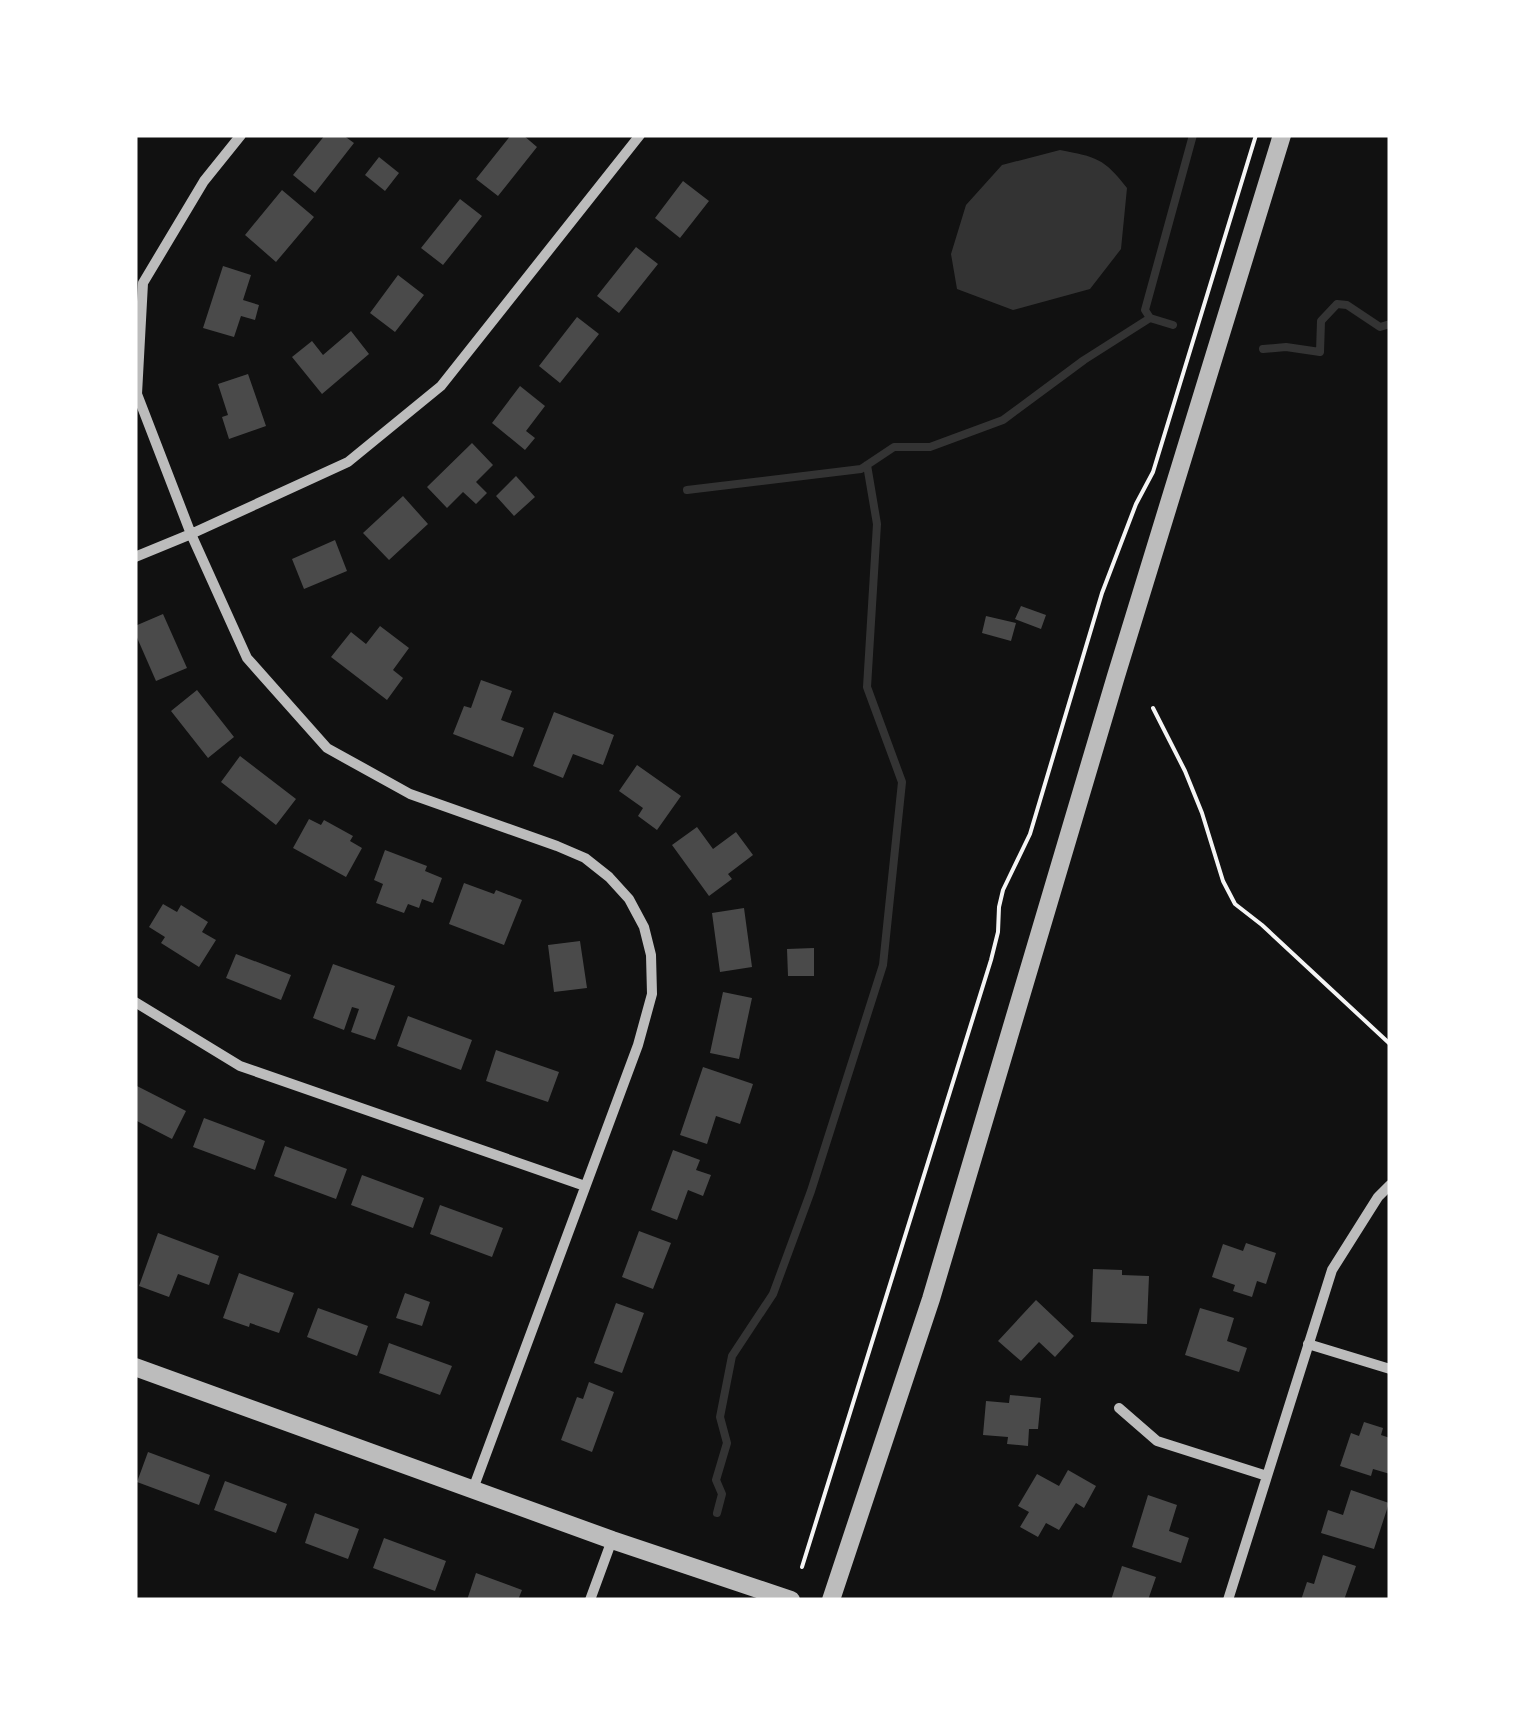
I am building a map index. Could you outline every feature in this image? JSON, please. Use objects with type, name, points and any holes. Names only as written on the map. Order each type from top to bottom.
[{"type":"street","points":[[241,135],[204,182],[144,283],[137,394],[191,534],[246,658],[327,748],[410,794],[585,858],[610,877],[628,899],[648,941],[652,994],[638,1045],[474,1489]]},
{"type":"street","points":[[135,556],[348,462],[442,386],[640,135]]},
{"type":"street","points":[[831,1600],[931,1299],[1121,658],[1282,135]]},
{"type":"street","points":[[135,1002],[240,1066],[585,1186]]},
{"type":"street","points":[[1228,1600],[1332,1270],[1378,1197],[1390,1185]]},
{"type":"street","points":[[1308,1344],[1390,1368]]},
{"type":"street","points":[[135,1367],[612,1540],[791,1600]]},
{"type":"street","points":[[1119,1408],[1158,1440],[1267,1476]]},
{"type":"street","points":[[590,1600],[612,1540]]},
{"type":"path","points":[[802,1567],[991,960],[1003,890],[1030,834],[1102,593],[1136,504],[1153,472],[1256,135]]},
{"type":"path","points":[[1153,708],[1185,772],[1222,881],[1235,904],[1390,1044]]},
{"type":"shaded area","points":[[1060,150],[1098,160],[1127,188],[1121,249],[1090,289],[1013,310],[957,289],[951,254],[966,205],[1002,165]]},
{"type":"building","points":[[325,135],[343,135],[354,143],[315,193],[293,175]]},
{"type":"building","points":[[511,135],[523,135],[537,147],[498,196],[476,179]]},
{"type":"building","points":[[379,157],[399,173],[385,191],[365,175]]},
{"type":"building","points":[[683,181],[709,201],[680,238],[655,218]]},
{"type":"building","points":[[282,190],[314,217],[276,262],[245,235]]},
{"type":"building","points":[[460,199],[482,216],[443,265],[421,248]]},
{"type":"building","points":[[636,247],[658,264],[619,313],[597,296]]},
{"type":"building","points":[[223,266],[251,275],[243,300],[259,305],[255,320],[241,316],[234,337],[203,328]]},
{"type":"building","points":[[398,275],[424,295],[395,332],[370,313]]},
{"type":"building","points":[[577,317],[599,334],[560,383],[539,366]]},
{"type":"building","points":[[351,331],[369,354],[322,394],[292,357],[312,341],[323,355]]},
{"type":"building","points":[[248,374],[266,426],[229,439],[222,417],[228,415],[218,384]]},
{"type":"building","points":[[520,386],[545,406],[526,431],[535,438],[525,450],[492,423]]},
{"type":"building","points":[[472,443],[493,465],[476,482],[487,493],[476,504],[463,492],[447,508],[427,487]]},
{"type":"building","points":[[516,476],[535,497],[514,516],[496,496]]},
{"type":"building","points":[[403,496],[428,524],[389,560],[363,533]]},
{"type":"building","points":[[335,540],[347,571],[304,589],[292,559]]},
{"type":"building","points":[[1021,606],[1046,615],[1041,629],[1015,619]]},
{"type":"building","points":[[163,614],[187,668],[156,681],[135,626]]},
{"type":"building","points":[[986,616],[1016,623],[1011,641],[982,633]]},
{"type":"building","points":[[380,626],[409,648],[393,670],[403,678],[387,700],[331,657],[351,632],[366,644]]},
{"type":"building","points":[[481,680],[512,691],[501,720],[524,728],[513,757],[453,734],[464,706],[471,708]]},
{"type":"building","points":[[197,690],[234,737],[208,758],[171,711]]},
{"type":"building","points":[[554,712],[614,735],[603,765],[573,754],[563,778],[533,766]]},
{"type":"building","points":[[240,756],[296,799],[276,825],[221,782]]},
{"type":"building","points":[[637,765],[681,796],[657,830],[638,816],[643,808],[619,791]]},
{"type":"building","points":[[309,819],[321,825],[324,820],[353,836],[350,841],[362,848],[346,877],[293,848]]},
{"type":"building","points":[[697,827],[713,849],[736,832],[753,855],[728,874],[732,879],[709,896],[672,845]]},
{"type":"building","points":[[385,850],[427,866],[425,871],[442,878],[433,903],[422,899],[419,908],[408,904],[404,913],[376,903],[383,884],[374,880]]},
{"type":"building","points":[[464,883],[522,900],[504,945],[449,924]]},
{"type":"building","points":[[163,904],[177,912],[181,905],[208,922],[202,932],[216,940],[199,967],[161,943],[165,937],[149,927]]},
{"type":"building","points":[[744,908],[752,967],[720,972],[712,913]]},
{"type":"building","points":[[580,941],[587,988],[554,992],[548,945]]},
{"type":"building","points":[[814,948],[814,976],[788,976],[787,949]]},
{"type":"building","points":[[236,954],[291,975],[281,1000],[226,978]]},
{"type":"building","points":[[333,964],[395,986],[375,1040],[351,1032],[359,1009],[352,1007],[344,1030],[313,1018]]},
{"type":"building","points":[[723,992],[752,998],[739,1059],[710,1053]]},
{"type":"building","points":[[408,1016],[472,1040],[461,1070],[397,1046]]},
{"type":"building","points":[[496,1050],[559,1072],[548,1102],[486,1081]]},
{"type":"building","points":[[703,1067],[753,1084],[740,1124],[716,1116],[707,1144],[680,1135]]},
{"type":"building","points":[[135,1085],[186,1111],[172,1139],[135,1120]]},
{"type":"building","points":[[204,1118],[265,1141],[255,1170],[193,1147]]},
{"type":"building","points":[[285,1146],[347,1169],[336,1199],[274,1176]]},
{"type":"building","points":[[673,1150],[700,1160],[696,1170],[711,1175],[703,1196],[688,1190],[677,1220],[651,1210]]},
{"type":"building","points":[[362,1175],[424,1198],[413,1228],[351,1205]]},
{"type":"building","points":[[440,1205],[503,1228],[492,1257],[430,1234]]},
{"type":"building","points":[[639,1231],[671,1243],[653,1289],[622,1277]]},
{"type":"building","points":[[158,1233],[219,1256],[209,1285],[178,1274],[169,1297],[139,1286]]},
{"type":"building","points":[[1246,1243],[1276,1253],[1266,1284],[1257,1281],[1252,1297],[1233,1291],[1235,1285],[1212,1277],[1223,1244],[1243,1251]]},
{"type":"building","points":[[1093,1269],[1149,1276],[1147,1324],[1091,1322]]},
{"type":"building","points":[[239,1273],[294,1293],[279,1333],[223,1318]]},
{"type":"building","points":[[405,1293],[430,1302],[422,1326],[396,1318]]},
{"type":"building","points":[[1036,1300],[1074,1336],[1055,1357],[1039,1342],[1021,1361],[998,1341]]},
{"type":"building","points":[[616,1303],[644,1313],[622,1373],[594,1363]]},
{"type":"building","points":[[318,1308],[368,1326],[357,1356],[307,1337]]},
{"type":"building","points":[[1200,1308],[1234,1318],[1227,1341],[1247,1348],[1239,1372],[1185,1355]]},
{"type":"building","points":[[389,1343],[452,1366],[440,1395],[379,1373]]},
{"type":"building","points":[[589,1382],[614,1392],[592,1452],[561,1440],[577,1397],[583,1399]]},
{"type":"building","points":[[1010,1395],[1041,1398],[1038,1429],[1029,1429],[1028,1446],[1007,1444],[1008,1437],[983,1435],[986,1401],[1009,1403]]},
{"type":"building","points":[[1364,1422],[1383,1428],[1381,1435],[1390,1438],[1390,1474],[1373,1469],[1371,1476],[1340,1466],[1351,1433],[1359,1436]]},
{"type":"building","points":[[148,1452],[210,1475],[199,1505],[137,1482]]},
{"type":"building","points":[[1068,1470],[1096,1486],[1084,1508],[1076,1503],[1059,1530],[1046,1523],[1038,1537],[1020,1527],[1029,1512],[1018,1506],[1037,1474],[1059,1486]]},
{"type":"building","points":[[225,1481],[287,1504],[276,1533],[214,1510]]},
{"type":"building","points":[[1351,1490],[1389,1503],[1374,1549],[1321,1533],[1328,1510],[1343,1515]]},
{"type":"building","points":[[1148,1495],[1177,1505],[1169,1531],[1189,1538],[1181,1563],[1132,1547]]},
{"type":"building","points":[[315,1513],[359,1529],[348,1559],[305,1543]]},
{"type":"building","points":[[384,1538],[446,1561],[435,1591],[373,1568]]},
{"type":"building","points":[[1323,1555],[1356,1566],[1344,1600],[1301,1600],[1307,1582],[1314,1584]]},
{"type":"building","points":[[1122,1566],[1156,1577],[1148,1600],[1111,1600]]},
{"type":"building","points":[[476,1573],[522,1590],[518,1600],[467,1600]]},
{"type":"waterway","points":[[1173,325],[1150,318],[1145,310],[1193,135]]},
{"type":"waterway","points":[[1263,349],[1286,347],[1320,352],[1321,321],[1337,304],[1347,305],[1380,327],[1390,324]]},
{"type":"waterway","points":[[687,490],[861,469],[894,447],[930,447],[1003,420],[1084,360],[1150,318]]},
{"type":"waterway","points":[[717,1513],[722,1494],[716,1480],[727,1443],[720,1417],[732,1356],[773,1294],[811,1191],[883,965],[902,782],[867,687],[877,524],[867,465]]}]
